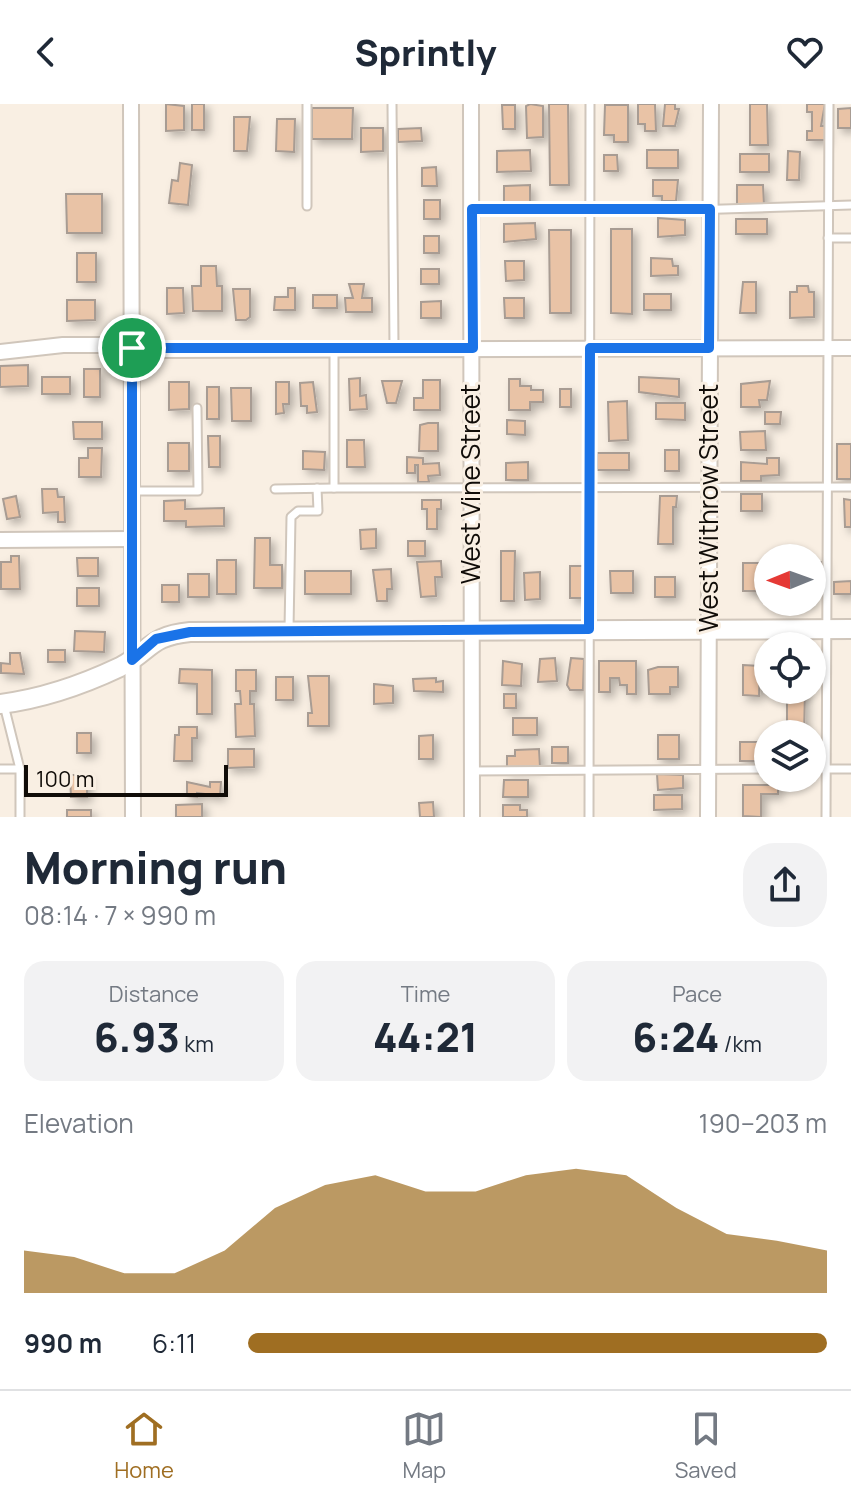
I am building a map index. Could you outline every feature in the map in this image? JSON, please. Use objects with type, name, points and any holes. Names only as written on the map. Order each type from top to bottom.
[{"type":"street","points":[[131,104],[133,817]]},
{"type":"street","name":"West Vine Street","points":[[471,104],[472,817]]},
{"type":"street","name":"West Withrow Street","points":[[708,817],[711,104]]},
{"type":"street","points":[[0,352],[63,345],[132,348],[851,348]]},
{"type":"street","points":[[0,540],[132,539]]},
{"type":"street","points":[[2,704],[78,685],[132,660],[156,639],[171,634],[471,628],[851,629]]},
{"type":"lane","points":[[307,104],[307,206]]},
{"type":"lane","points":[[392,104],[394,348]]},
{"type":"lane","points":[[589,817],[590,104]]},
{"type":"lane","points":[[829,104],[830,487],[827,498],[829,629],[826,769],[851,769]]},
{"type":"lane","points":[[472,209],[710,209],[851,205]]},
{"type":"lane","points":[[828,238],[851,238]]},
{"type":"lane","points":[[334,348],[334,488]]},
{"type":"lane","points":[[132,491],[198,491],[197,408]]},
{"type":"lane","points":[[275,489],[851,487]]},
{"type":"lane","points":[[289,631],[291,517],[298,511],[318,511],[317,488]]},
{"type":"lane","points":[[2,704],[20,769],[20,817]]},
{"type":"lane","points":[[0,736],[12,736]]},
{"type":"lane","points":[[0,769],[20,769]]},
{"type":"lane","points":[[471,771],[754,769]]},
{"type":"lane","points":[[826,792],[826,817]]},
{"type":"building","points":[[166,104],[184,106],[184,130],[166,131]]},
{"type":"building","points":[[192,104],[204,104],[204,130],[192,130]]},
{"type":"building","points":[[549,104],[568,104],[569,185],[550,185]]},
{"type":"building","points":[[638,104],[655,104],[656,131],[645,131],[645,124],[638,124]]},
{"type":"building","points":[[665,104],[675,104],[675,109],[679,109],[675,126],[663,126]]},
{"type":"building","points":[[750,104],[767,104],[768,145],[750,145]]},
{"type":"building","points":[[807,104],[825,104],[821,126],[825,126],[825,140],[807,140],[807,131],[812,131],[812,112],[807,112]]},
{"type":"building","points":[[502,105],[515,105],[515,129],[503,129]]},
{"type":"building","points":[[605,105],[628,105],[628,142],[614,142],[614,135],[604,135]]},
{"type":"building","points":[[526,106],[543,106],[543,137],[527,138]]},
{"type":"building","points":[[312,108],[353,108],[352,139],[312,139]]},
{"type":"building","points":[[851,108],[851,128],[838,128],[838,109]]},
{"type":"building","points":[[234,117],[250,117],[247,151],[234,151]]},
{"type":"building","points":[[277,119],[295,119],[294,152],[276,151]]},
{"type":"building","points":[[361,128],[383,128],[383,151],[361,152]]},
{"type":"building","points":[[421,128],[422,141],[398,142],[398,129]]},
{"type":"building","points":[[530,150],[531,171],[497,172],[497,151]]},
{"type":"building","points":[[647,150],[678,150],[678,168],[647,168]]},
{"type":"building","points":[[788,151],[800,152],[799,180],[787,180]]},
{"type":"building","points":[[740,154],[769,154],[769,172],[740,172]]},
{"type":"building","points":[[604,155],[617,155],[618,171],[604,171]]},
{"type":"building","points":[[180,163],[192,165],[188,205],[169,203],[172,180],[178,181]]},
{"type":"building","points":[[436,167],[437,186],[422,186],[422,168]]},
{"type":"building","points":[[653,180],[678,180],[676,201],[662,201],[662,196],[653,196]]},
{"type":"building","points":[[530,185],[530,202],[504,202],[504,186]]},
{"type":"building","points":[[737,185],[763,185],[764,205],[737,205]]},
{"type":"building","points":[[66,194],[102,194],[102,233],[67,233]]},
{"type":"building","points":[[424,200],[440,200],[440,219],[424,219]]},
{"type":"building","points":[[658,218],[685,220],[685,235],[658,237]]},
{"type":"building","points":[[736,219],[767,219],[767,234],[736,234]]},
{"type":"building","points":[[535,223],[536,239],[504,242],[504,224]]},
{"type":"building","points":[[611,229],[632,229],[632,314],[611,313]]},
{"type":"building","points":[[549,230],[571,230],[571,313],[550,313]]},
{"type":"building","points":[[424,236],[439,236],[439,253],[424,253]]},
{"type":"building","points":[[77,253],[96,253],[96,282],[77,282]]},
{"type":"building","points":[[651,258],[672,259],[673,266],[678,266],[678,275],[651,276]]},
{"type":"building","points":[[505,261],[524,261],[524,280],[506,281]]},
{"type":"building","points":[[201,266],[216,266],[217,286],[222,286],[222,311],[193,311],[192,286],[201,286]]},
{"type":"building","points":[[421,269],[439,269],[439,284],[421,284]]},
{"type":"building","points":[[743,282],[756,282],[756,313],[740,313]]},
{"type":"building","points":[[349,284],[364,284],[362,298],[372,298],[372,312],[346,312],[345,298],[353,298]]},
{"type":"building","points":[[797,286],[808,286],[809,292],[814,292],[814,317],[790,318],[790,292],[797,292]]},
{"type":"building","points":[[167,288],[183,288],[184,313],[167,314]]},
{"type":"building","points":[[288,288],[295,288],[295,310],[274,310],[275,297],[288,297]]},
{"type":"building","points":[[233,289],[250,289],[250,317],[246,320],[236,320]]},
{"type":"building","points":[[644,294],[671,294],[671,310],[644,310]]},
{"type":"building","points":[[313,295],[337,295],[337,308],[313,308]]},
{"type":"building","points":[[504,298],[524,298],[524,318],[505,318]]},
{"type":"building","points":[[67,300],[95,300],[95,320],[67,321]]},
{"type":"building","points":[[441,301],[441,318],[421,318],[421,302]]},
{"type":"building","points":[[28,365],[28,386],[0,387],[0,366]]},
{"type":"building","points":[[84,369],[100,369],[100,397],[84,397]]},
{"type":"building","points":[[42,377],[70,377],[70,394],[42,394]]},
{"type":"building","points":[[639,377],[679,379],[679,397],[639,392]]},
{"type":"building","points":[[360,378],[360,396],[366,395],[367,409],[350,410],[349,379]]},
{"type":"building","points":[[509,379],[520,379],[520,386],[531,386],[531,390],[543,390],[543,402],[530,402],[530,410],[509,410]]},
{"type":"building","points":[[423,380],[440,380],[440,410],[414,410],[414,398],[423,398]]},
{"type":"building","points":[[382,381],[402,381],[396,403],[387,403]]},
{"type":"building","points":[[770,381],[767,400],[759,400],[760,407],[741,407],[741,384]]},
{"type":"building","points":[[169,382],[189,382],[189,409],[169,410]]},
{"type":"building","points":[[276,382],[289,382],[289,404],[283,404],[284,413],[276,414]]},
{"type":"building","points":[[313,382],[317,412],[307,413],[307,406],[301,406],[300,383]]},
{"type":"building","points":[[207,387],[219,387],[219,419],[207,419]]},
{"type":"building","points":[[231,388],[251,388],[251,421],[232,421]]},
{"type":"building","points":[[560,389],[571,389],[571,407],[560,407]]},
{"type":"building","points":[[627,401],[628,440],[609,441],[608,402]]},
{"type":"building","points":[[656,403],[685,403],[685,420],[656,419]]},
{"type":"building","points":[[765,412],[781,412],[780,424],[765,424]]},
{"type":"building","points":[[507,420],[525,421],[525,435],[507,434]]},
{"type":"building","points":[[73,422],[102,422],[102,439],[74,439]]},
{"type":"building","points":[[438,423],[438,451],[419,451],[420,425]]},
{"type":"building","points":[[765,431],[766,450],[741,450],[740,432]]},
{"type":"building","points":[[208,436],[220,436],[220,467],[209,467]]},
{"type":"building","points":[[347,440],[364,440],[365,467],[347,467]]},
{"type":"building","points":[[168,443],[189,443],[189,471],[168,471]]},
{"type":"building","points":[[837,444],[851,444],[851,479],[837,479]]},
{"type":"building","points":[[88,448],[102,448],[101,477],[79,477],[79,458],[88,458]]},
{"type":"building","points":[[665,450],[679,450],[679,471],[665,471]]},
{"type":"building","points":[[303,451],[325,452],[324,470],[303,469]]},
{"type":"building","points":[[597,453],[629,453],[629,470],[597,470]]},
{"type":"building","points":[[407,457],[423,458],[423,464],[439,463],[440,475],[428,476],[429,482],[418,482],[418,465],[415,465],[415,473],[407,473]]},
{"type":"building","points":[[767,458],[779,458],[779,475],[761,476],[761,481],[741,481],[741,462],[767,464]]},
{"type":"building","points":[[528,462],[528,480],[506,480],[506,463]]},
{"type":"building","points":[[42,489],[57,489],[58,497],[64,497],[65,522],[58,522],[58,512],[43,513]]},
{"type":"building","points":[[741,494],[762,494],[762,511],[741,511]]},
{"type":"building","points":[[16,496],[20,517],[7,519],[3,499]]},
{"type":"building","points":[[660,496],[677,496],[676,507],[673,507],[673,544],[658,544]]},
{"type":"building","points":[[844,499],[851,500],[851,527],[845,527]]},
{"type":"building","points":[[185,500],[185,509],[224,508],[224,526],[186,527],[186,521],[164,521],[164,501]]},
{"type":"building","points":[[422,500],[441,500],[441,509],[437,509],[437,529],[427,529],[427,509],[422,509]]},
{"type":"building","points":[[376,529],[376,548],[361,549],[360,530]]},
{"type":"building","points":[[255,538],[270,538],[270,565],[282,565],[282,588],[254,588]]},
{"type":"building","points":[[408,541],[425,541],[425,556],[408,556]]},
{"type":"building","points":[[501,551],[515,551],[514,601],[501,601]]},
{"type":"building","points":[[11,556],[19,556],[20,589],[1,589],[1,562],[11,562]]},
{"type":"building","points":[[77,558],[98,558],[98,576],[78,576]]},
{"type":"building","points":[[217,560],[236,560],[236,594],[217,594]]},
{"type":"building","points":[[441,561],[442,577],[435,577],[436,596],[421,597],[417,562]]},
{"type":"building","points":[[743,563],[754,563],[754,591],[743,591]]},
{"type":"building","points":[[570,566],[585,566],[585,598],[570,598]]},
{"type":"building","points":[[391,569],[392,589],[387,589],[387,601],[377,601],[373,570]]},
{"type":"building","points":[[305,571],[351,571],[351,594],[305,594]]},
{"type":"building","points":[[610,571],[633,571],[633,593],[611,593]]},
{"type":"building","points":[[540,572],[540,599],[525,600],[524,573]]},
{"type":"building","points":[[188,574],[209,574],[209,597],[188,597]]},
{"type":"building","points":[[655,577],[675,577],[675,597],[655,597]]},
{"type":"building","points":[[851,581],[851,594],[834,594],[834,582]]},
{"type":"building","points":[[162,585],[179,585],[179,602],[162,602]]},
{"type":"building","points":[[77,588],[99,588],[99,606],[77,606]]},
{"type":"building","points":[[75,631],[105,632],[104,652],[74,651]]},
{"type":"building","points":[[48,650],[65,650],[65,662],[48,662]]},
{"type":"building","points":[[10,653],[20,653],[24,674],[1,673],[1,663],[10,664]]},
{"type":"building","points":[[555,658],[557,681],[538,682],[540,659]]},
{"type":"building","points":[[571,658],[584,659],[583,690],[570,690],[567,685]]},
{"type":"building","points":[[503,661],[522,664],[521,686],[502,685]]},
{"type":"building","points":[[599,661],[636,661],[636,694],[627,694],[627,685],[620,685],[619,678],[610,678],[610,692],[599,692]]},
{"type":"building","points":[[743,665],[754,666],[754,696],[743,695]]},
{"type":"building","points":[[678,667],[678,687],[670,687],[670,694],[649,694],[648,670]]},
{"type":"building","points":[[180,669],[212,670],[212,714],[197,714],[197,684],[179,683]]},
{"type":"building","points":[[236,670],[256,670],[256,691],[250,691],[250,704],[254,704],[255,736],[236,737],[235,704],[241,704],[240,691],[236,691]]},
{"type":"building","points":[[308,676],[329,676],[329,726],[308,726],[308,713],[312,713]]},
{"type":"building","points":[[276,677],[293,677],[293,700],[276,700]]},
{"type":"building","points":[[436,678],[436,682],[443,681],[443,692],[414,691],[413,679]]},
{"type":"building","points":[[374,684],[393,686],[393,703],[374,704]]},
{"type":"building","points":[[504,694],[516,694],[516,708],[504,708]]},
{"type":"building","points":[[787,704],[805,704],[804,720],[787,720]]},
{"type":"building","points":[[513,718],[537,718],[537,735],[513,735]]},
{"type":"building","points":[[179,727],[197,727],[197,738],[192,738],[192,761],[174,761],[175,735],[179,735]]},
{"type":"building","points":[[77,733],[91,733],[91,753],[77,753]]},
{"type":"building","points":[[433,735],[433,759],[419,759],[419,736]]},
{"type":"building","points":[[658,735],[679,735],[679,759],[658,759]]},
{"type":"building","points":[[740,742],[754,742],[754,761],[740,761]]},
{"type":"building","points":[[552,747],[568,747],[568,763],[552,763]]},
{"type":"building","points":[[228,749],[254,749],[254,767],[228,768]]},
{"type":"building","points":[[539,749],[540,767],[507,769],[507,756],[515,756],[515,750]]},
{"type":"building","points":[[657,774],[683,775],[683,788],[658,790]]},
{"type":"building","points":[[70,775],[87,775],[87,797],[71,797]]},
{"type":"building","points":[[504,780],[528,780],[528,797],[503,797]]},
{"type":"building","points":[[187,782],[210,787],[210,782],[221,782],[220,796],[197,793],[197,797],[187,796]]},
{"type":"building","points":[[743,785],[754,785],[754,792],[778,792],[761,794],[761,817],[743,816]]},
{"type":"building","points":[[654,795],[682,795],[682,809],[654,810]]},
{"type":"building","points":[[433,802],[434,817],[420,817],[419,803]]},
{"type":"building","points":[[202,804],[202,817],[176,817],[176,805]]},
{"type":"building","points":[[503,805],[520,805],[520,810],[527,810],[527,817],[503,817]]},
{"type":"building","points":[[67,810],[91,810],[91,817],[67,817]]},
{"type":"route","points":[[472,209],[710,209],[709,348],[590,348],[589,629],[190,632],[156,639],[132,660],[132,348],[473,348],[472,209]]}]
